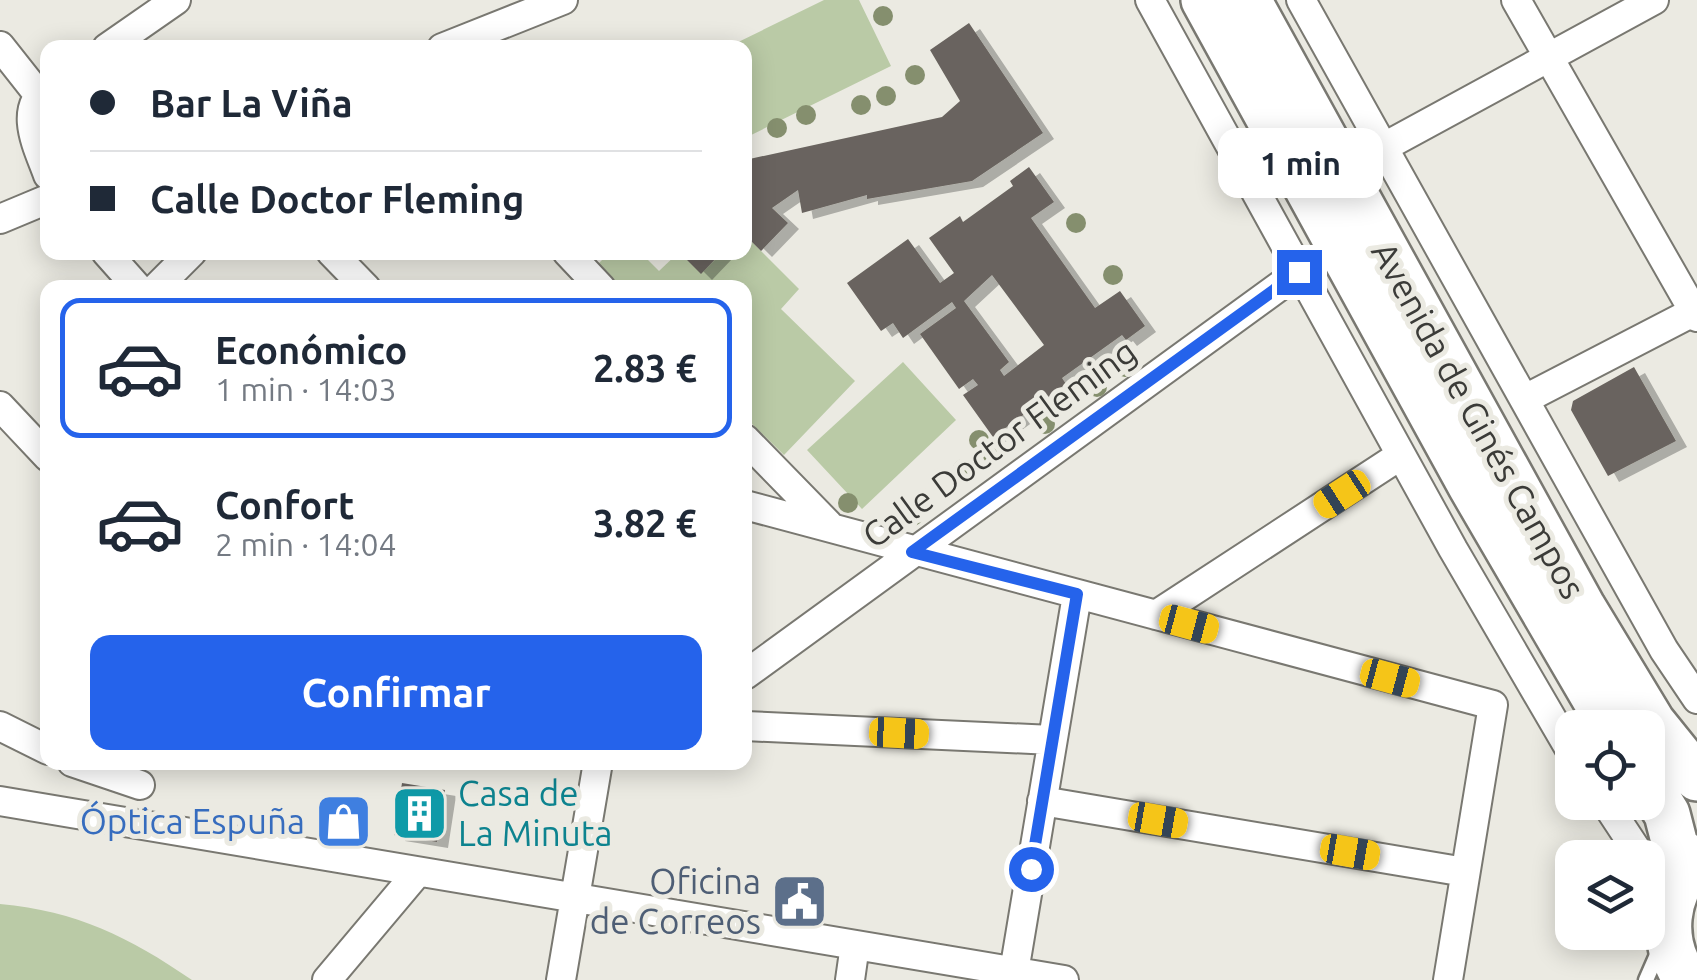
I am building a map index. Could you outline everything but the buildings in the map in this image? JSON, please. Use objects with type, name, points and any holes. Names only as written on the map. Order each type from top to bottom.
[{"type":"main road","name":"Avenida de Ginés Campos","points":[[1204,0],[1470,486],[1601,710]]},
{"type":"main road","name":"Avenida de Ginés Campos","points":[[1248,0],[1583,608],[1652,722],[1697,778]]},
{"type":"main road","points":[[1665,811],[1678,968],[1686,980]]},
{"type":"street","points":[[118,40],[176,0]]},
{"type":"street","points":[[462,40],[563,0]]},
{"type":"street","points":[[1150,0],[1555,725]]},
{"type":"street","name":"Avenida de Ginés Campos","points":[[1302,0],[1664,650],[1697,699]]},
{"type":"street","points":[[1516,0],[1696,313],[1527,398]]},
{"type":"street","points":[[1384,146],[1654,0]]},
{"type":"street","points":[[0,46],[40,88]]},
{"type":"street","points":[[40,96],[31,110],[32,131],[40,153]]},
{"type":"street","points":[[0,219],[40,202]]},
{"type":"street","points":[[113,260],[131,280]]},
{"type":"street","points":[[164,280],[184,260]]},
{"type":"street","points":[[340,260],[358,280]]},
{"type":"street","points":[[576,260],[594,280]]},
{"type":"street","name":"Calle Doctor Fleming","points":[[752,670],[1299,272]]},
{"type":"street","points":[[4,421],[40,450]]},
{"type":"street","points":[[752,447],[830,525]]},
{"type":"street","points":[[1156,616],[1401,455]]},
{"type":"street","points":[[752,507],[1493,705],[1530,684]]},
{"type":"street","points":[[1014,972],[1077,594]]},
{"type":"street","points":[[1448,980],[1493,705]]},
{"type":"street","points":[[0,726],[40,746]]},
{"type":"street","points":[[752,726],[1052,740]]},
{"type":"street","points":[[561,980],[597,770]]},
{"type":"street","points":[[130,823],[146,774]]},
{"type":"street","points":[[0,801],[1064,980]]},
{"type":"street","points":[[1042,801],[1465,872]]},
{"type":"street","points":[[326,980],[417,873]]},
{"type":"street","points":[[850,980],[855,945]]},
{"type":"lane","points":[[1646,980],[1673,886]]},
{"type":"green space","points":[[824,0],[859,0],[891,66],[752,135],[752,40],[742,40]]},
{"type":"green space","points":[[752,242],[799,289],[781,309],[855,381],[784,455],[752,424],[752,280],[607,280],[594,268],[602,260],[648,260],[659,271],[671,260],[687,260],[701,273],[715,260],[752,260]]},
{"type":"green space","points":[[903,362],[956,420],[862,509],[807,450]]},
{"type":"green space","points":[[0,904],[54,913],[101,928],[192,980],[0,980]]},
{"type":"place","name":"Casa de La Minuta","points":[[419,813]]},
{"type":"place","name":"Óptica Espuña","points":[[344,821]]},
{"type":"place","name":"Oficina de Correos","points":[[800,901]]},
{"type":"route","points":[[1031,869],[1077,594],[912,552],[1299,272]]}]
